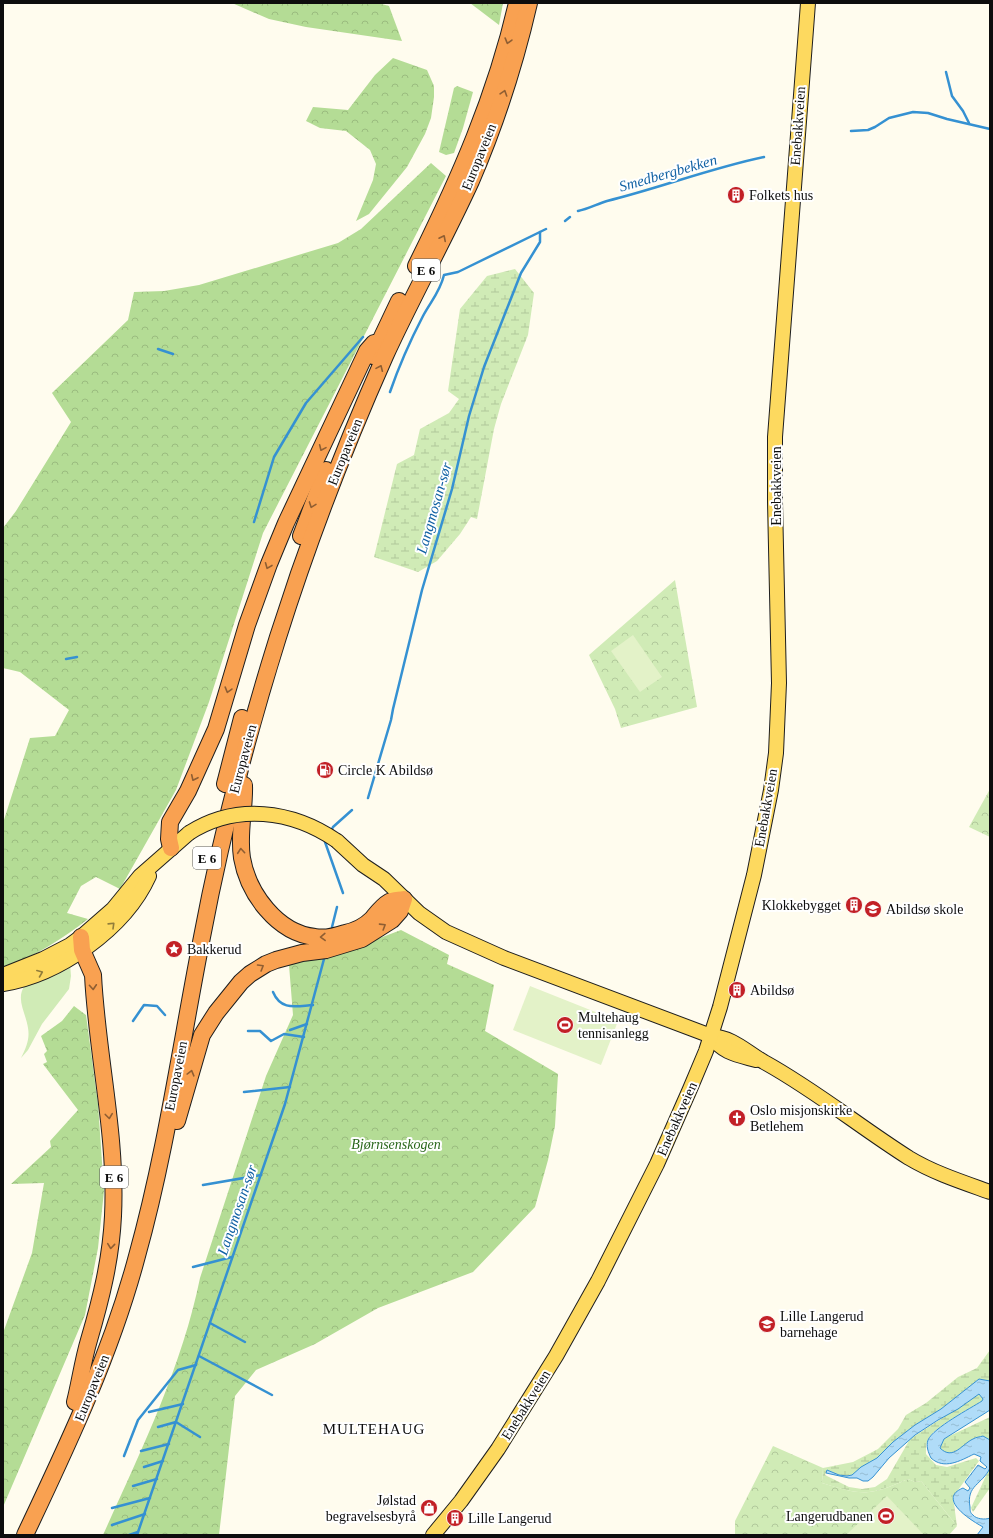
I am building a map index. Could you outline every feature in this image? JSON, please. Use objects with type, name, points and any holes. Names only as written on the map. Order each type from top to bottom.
[{"type":"highway","name":"Europaveien","points":[[13,1535],[75,1402],[122,1273],[153,1137],[205,865],[231,760],[252,684],[282,588],[315,496],[345,421],[386,327],[447,203],[478,131],[500,67],[518,3]]},
{"type":"highway","name":"Europaveien","points":[[24,1535],[74,1431],[104,1359],[132,1276],[157,1176],[209,899],[244,755],[285,613],[342,458],[392,342],[480,159],[501,103],[516,55],[529,3]]},
{"type":"highway","name":"E 6","points":[[189,833],[182,825],[179,818],[186,796],[216,730],[257,594],[277,543],[367,351],[386,327]]},
{"type":"highway","name":"E 6","points":[[157,1176],[175,1130],[202,1035],[216,1013],[241,982],[250,974],[266,964],[276,960],[326,950],[362,939],[392,920],[399,903],[386,904],[371,919],[360,927],[347,933],[324,938],[315,938],[296,932],[277,919],[256,896],[249,882],[242,857],[240,832],[244,790],[244,755]]},
{"type":"highway","name":"E 6","points":[[171,848],[169,839],[170,822],[186,796]]},
{"type":"highway","name":"E 6","points":[[75,1402],[88,1341],[97,1313],[108,1265],[114,1190],[112,1144],[93,975],[82,944]]},
{"type":"main road","name":"Enebakkveien","points":[[433,1535],[462,1501],[491,1460],[535,1391],[586,1305],[657,1164],[690,1089],[710,1036],[728,980],[750,890],[771,790],[777,739],[779,683],[775,437],[808,3]]},
{"type":"main road","points":[[3,984],[27,979],[47,970],[82,944],[105,932],[128,908],[147,881],[154,864],[189,833],[204,825],[223,819],[248,814],[280,816],[302,822],[319,830],[336,841],[363,865],[374,882],[399,903],[415,923],[452,942],[486,956],[504,958],[710,1036],[729,1040],[781,1071],[919,1164],[946,1177],[990,1192]]},
{"type":"main road","points":[[3,975],[31,965],[70,945],[82,944]]},
{"type":"green space","points":[[232,3],[378,3],[389,6],[402,41],[306,27],[269,19]]},
{"type":"green space","points":[[470,3],[503,3],[499,25]]},
{"type":"green space","points":[[393,58],[427,70],[434,86],[431,118],[425,134],[407,167],[369,214],[356,221],[373,180],[376,164],[370,150],[346,131],[320,128],[306,121],[313,107],[348,110],[375,75]]},
{"type":"green space","points":[[457,86],[473,92],[454,153],[446,155],[439,152],[454,88]]},
{"type":"green space","points":[[431,163],[446,176],[263,533],[209,702],[176,790],[120,889],[96,877],[81,886],[67,913],[88,919],[48,947],[15,963],[3,967],[3,823],[30,738],[55,736],[69,710],[20,672],[3,668],[3,528],[16,511],[71,422],[52,393],[128,320],[134,292],[164,291],[199,285],[338,243],[361,229]]},
{"type":"green space","points":[[515,269],[534,293],[528,335],[501,404],[494,429],[477,519],[471,517],[460,534],[437,561],[418,572],[374,557],[397,464],[414,455],[420,429],[449,413],[459,399],[448,391],[460,309],[487,276]]},
{"type":"green space","points":[[675,580],[697,707],[621,728],[615,709],[589,655]]},
{"type":"green space","points":[[633,635],[662,677],[640,692],[611,651]]},
{"type":"green space","points":[[990,789],[990,837],[969,827]]},
{"type":"green space","name":"Bjørnsenskogen","points":[[401,930],[449,955],[447,964],[494,985],[485,1031],[558,1074],[555,1126],[548,1160],[535,1207],[473,1272],[378,1308],[315,1344],[256,1370],[235,1396],[219,1535],[103,1535],[159,1409],[171,1377],[192,1311],[200,1278],[266,1076],[293,1015],[289,965],[340,953]]},
{"type":"green space","points":[[70,963],[71,976],[69,989],[42,1024],[28,1050],[21,1058],[28,1040],[27,1022],[21,1001],[22,990],[25,985]]},
{"type":"green space","name":"Multehaug tennisanlegg","points":[[530,986],[618,1021],[601,1065],[513,1030]]},
{"type":"green space","points":[[74,1006],[86,1015],[98,1104],[104,1191],[98,1248],[85,1315],[3,1507],[3,1333],[32,1253],[44,1183],[11,1184],[51,1147],[50,1141],[78,1110],[43,1064],[47,1062],[44,1054],[47,1051],[41,1036],[62,1021]]},
{"type":"green space","points":[[990,1350],[990,1381],[979,1379],[941,1409],[915,1425],[892,1443],[877,1458],[852,1475],[839,1475],[827,1470],[825,1475],[849,1487],[862,1489],[875,1487],[887,1479],[910,1439],[979,1394],[983,1399],[982,1401],[953,1418],[938,1429],[928,1439],[926,1444],[926,1454],[936,1465],[947,1467],[976,1458],[979,1461],[953,1497],[957,1526],[921,1481],[915,1482],[908,1479],[884,1489],[863,1492],[845,1490],[822,1483],[823,1468],[853,1462],[878,1449],[898,1429],[906,1415],[926,1403],[958,1377],[977,1368]]},
{"type":"green space","points":[[990,1417],[990,1440],[983,1436],[975,1438],[957,1450],[949,1453],[940,1448],[943,1439]]},
{"type":"green space","points":[[773,1446],[823,1468],[822,1483],[846,1490],[869,1492],[884,1489],[908,1479],[915,1482],[921,1481],[957,1526],[949,1535],[735,1535],[735,1521]]},
{"type":"green space","points":[[990,1467],[990,1488],[973,1512],[971,1508]]},
{"type":"green space","name":"Langerudbanen","points":[[887,1496],[924,1535],[846,1535]]},
{"type":"water","points":[[979,1379],[990,1381],[990,1410],[944,1439],[940,1448],[949,1453],[957,1450],[975,1438],[983,1436],[990,1440],[991,1466],[987,1474],[972,1489],[969,1500],[970,1511],[974,1516],[981,1519],[990,1518],[990,1535],[977,1535],[983,1527],[965,1515],[955,1504],[953,1498],[956,1493],[963,1488],[968,1491],[970,1488],[965,1482],[978,1465],[985,1469],[987,1467],[980,1461],[981,1457],[974,1454],[952,1463],[941,1463],[936,1462],[931,1458],[927,1447],[927,1442],[931,1435],[982,1401],[983,1399],[979,1394],[958,1409],[915,1435],[889,1458],[868,1481],[826,1473],[827,1470],[839,1475],[852,1475],[861,1467],[877,1458],[893,1442],[915,1425],[941,1409]]},
{"type":"waterway","points":[[946,72],[952,96],[963,111],[969,123]]},
{"type":"waterway","name":"Smedbergbekken","points":[[851,131],[868,130],[889,118],[913,112],[928,113],[990,129]]},
{"type":"waterway","name":"Smedbergbekken","points":[[578,211],[705,172],[764,157]]},
{"type":"waterway","name":"Smedbergbekken","points":[[565,221],[570,217]]},
{"type":"waterway","name":"Langmosan-sør","points":[[390,392],[409,344],[438,291],[444,275],[458,272],[546,229]]},
{"type":"waterway","name":"Langmosan-sør","points":[[368,798],[391,720],[422,590],[452,489],[469,416],[484,367],[521,273],[540,242],[540,232]]},
{"type":"waterway","name":"Langmosan-sør","points":[[254,522],[274,457],[306,403],[363,337]]},
{"type":"waterway","points":[[158,349],[173,354]]},
{"type":"waterway","points":[[66,659],[77,657]]},
{"type":"waterway","name":"Langmosan-sør","points":[[331,831],[333,827],[352,810]]},
{"type":"waterway","name":"Langmosan-sør","points":[[326,839],[325,842],[343,893]]},
{"type":"waterway","name":"Langmosan-sør","points":[[332,927],[337,907]]},
{"type":"waterway","name":"Langmosan-sør","points":[[137,1535],[285,1104],[324,959]]},
{"type":"waterway","points":[[273,992],[276,998],[285,1005],[313,1005]]},
{"type":"waterway","points":[[133,1021],[144,1005],[157,1006],[165,1015]]},
{"type":"waterway","points":[[290,1030],[307,1024]]},
{"type":"waterway","points":[[248,1031],[260,1031],[271,1041],[284,1034],[304,1037]]},
{"type":"waterway","points":[[244,1092],[290,1087]]},
{"type":"waterway","points":[[203,1185],[261,1175]]},
{"type":"waterway","points":[[193,1267],[232,1257]]},
{"type":"waterway","points":[[210,1323],[245,1342]]},
{"type":"waterway","points":[[199,1356],[272,1395]]},
{"type":"waterway","points":[[124,1456],[138,1420],[178,1370],[196,1365]]},
{"type":"waterway","points":[[149,1412],[183,1404]]},
{"type":"waterway","points":[[158,1427],[176,1422],[200,1437]]},
{"type":"waterway","points":[[141,1451],[169,1444]]},
{"type":"waterway","points":[[144,1467],[163,1461]]},
{"type":"waterway","points":[[133,1486],[157,1479]]},
{"type":"waterway","points":[[112,1508],[150,1498]]},
{"type":"waterway","points":[[112,1525],[145,1514]]},
{"type":"waterway","points":[[129,1535],[138,1532]]},
{"type":"place","name":"Folkets hus","points":[[736,195]]},
{"type":"place","name":"Circle K Abildsø","points":[[325,770]]},
{"type":"place","name":"Klokkebygget","points":[[854,905]]},
{"type":"place","name":"Abildsø skole","points":[[873,909]]},
{"type":"place","name":"Bakkerud","points":[[174,949]]},
{"type":"place","name":"Abildsø","points":[[737,990]]},
{"type":"place","name":"Multehaug tennisanlegg","points":[[565,1025]]},
{"type":"place","name":"Oslo misjonskirke Betlehem","points":[[737,1118]]},
{"type":"place","name":"Lille Langerud barnehage","points":[[767,1324]]},
{"type":"place","name":"Jølstad begravelsesbyrå","points":[[429,1508]]},
{"type":"place","name":"Langerudbanen","points":[[886,1516]]},
{"type":"place","name":"Lille Langerud","points":[[455,1518]]},
{"type":"district","name":"MULTEHAUG","points":[[374,1429]]}]
